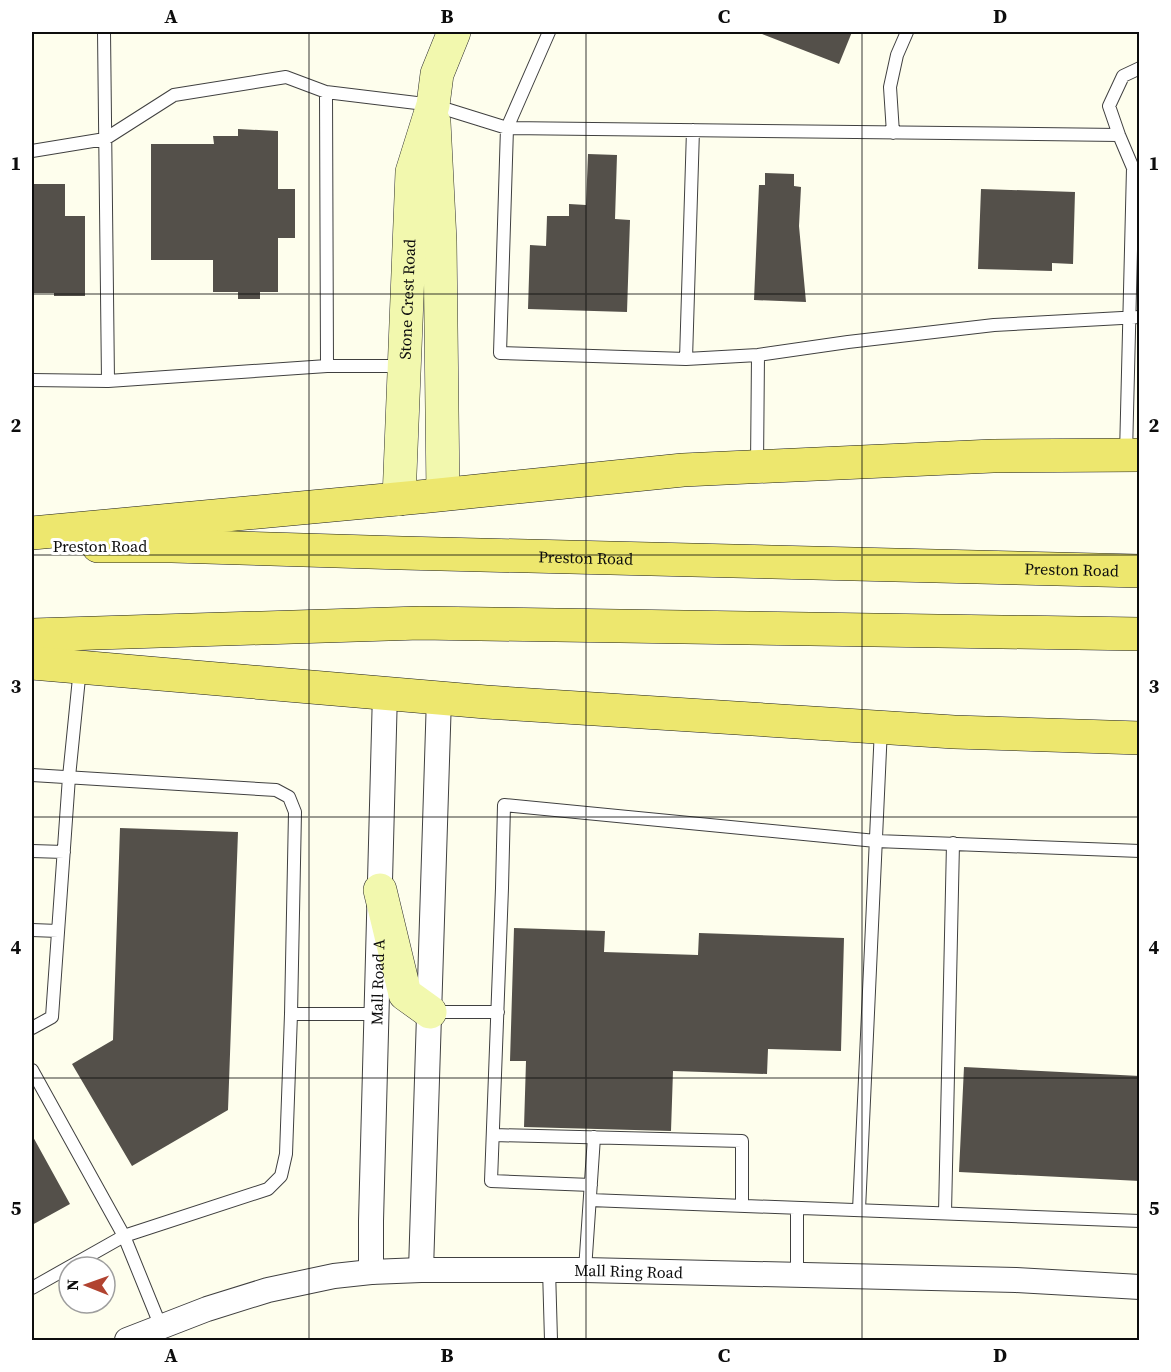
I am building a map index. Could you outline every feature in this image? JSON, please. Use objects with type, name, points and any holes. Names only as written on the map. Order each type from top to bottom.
[{"type":"main road","points":[[32,533],[683,470],[993,456],[1133,455]]},
{"type":"main road","name":"Preston Road","points":[[32,546],[172,546],[1140,571]]},
{"type":"main road","points":[[32,635],[420,623],[1140,634]]},
{"type":"main road","points":[[32,663],[486,702],[954,732],[1140,738]]},
{"type":"street","name":"Stone Crest Road","points":[[399,499],[412,172],[433,105],[437,74],[454,32]]},
{"type":"street","name":"Stone Crest Road","points":[[433,105],[440,229],[443,494]]},
{"type":"street","name":"Mall Road A","points":[[371,1272],[385,692]]},
{"type":"street","points":[[422,1270],[439,697]]},
{"type":"street","points":[[380,890],[405,994],[430,1012]]},
{"type":"street","name":"Mall Ring Road","points":[[127,1341],[207,1309],[268,1290],[334,1276],[371,1272],[549,1269],[1016,1280],[1140,1287]]},
{"type":"lane","points":[[104,32],[108,381]]},
{"type":"lane","points":[[549,32],[507,128],[500,353],[686,359],[758,355],[994,325],[1135,317]]},
{"type":"lane","points":[[893,133],[890,87],[897,55],[907,32]]},
{"type":"lane","points":[[1133,455],[1135,317],[1133,168],[1110,106],[1123,76],[1140,68]]},
{"type":"lane","points":[[32,151],[105,139],[174,95],[286,77],[326,92],[433,105],[507,128],[1119,135]]},
{"type":"lane","points":[[326,92],[327,366]]},
{"type":"lane","points":[[686,359],[693,130]]},
{"type":"lane","points":[[756,466],[758,355]]},
{"type":"lane","points":[[32,380],[108,381],[327,366],[404,366]]},
{"type":"lane","points":[[32,1028],[52,1017],[69,777],[80,668]]},
{"type":"lane","points":[[859,1210],[880,727]]},
{"type":"lane","points":[[32,775],[276,790],[288,797],[295,812],[291,1014],[286,1154],[282,1176],[268,1189],[124,1236],[32,1288]]},
{"type":"lane","points":[[591,1185],[492,1181],[504,805],[876,841],[1140,851]]},
{"type":"lane","points":[[945,1213],[953,843]]},
{"type":"lane","points":[[32,851],[64,852]]},
{"type":"lane","points":[[32,930],[58,932]]},
{"type":"lane","points":[[430,1012],[498,1012]]},
{"type":"lane","points":[[291,1014],[377,1014]]},
{"type":"lane","points":[[32,1070],[124,1236],[161,1327]]},
{"type":"lane","points":[[494,1135],[742,1141],[741,1206]]},
{"type":"lane","points":[[585,1270],[594,1137]]},
{"type":"lane","points":[[590,1200],[1140,1221]]},
{"type":"lane","points":[[797,1208],[797,1276]]},
{"type":"lane","points":[[549,1269],[551,1341]]},
{"type":"building","points":[[757,32],[852,32],[839,64]]},
{"type":"building","points":[[238,129],[278,131],[278,189],[295,189],[295,238],[278,238],[278,292],[260,292],[260,299],[238,299],[238,292],[213,292],[213,260],[151,260],[151,144],[214,144],[213,136],[238,136]]},
{"type":"building","points":[[588,154],[617,155],[615,219],[630,220],[627,312],[528,309],[530,245],[546,246],[547,216],[569,216],[569,204],[586,205]]},
{"type":"building","points":[[765,173],[794,174],[794,186],[801,187],[799,226],[806,302],[754,300],[759,185],[765,185]]},
{"type":"building","points":[[32,184],[65,184],[65,216],[85,216],[85,296],[32,293]]},
{"type":"building","points":[[981,189],[1075,192],[1073,264],[1052,263],[1052,271],[978,269]]},
{"type":"building","points":[[120,828],[238,832],[228,1110],[132,1166],[72,1064],[113,1040]]},
{"type":"building","points":[[514,928],[605,931],[604,952],[698,955],[699,933],[844,938],[841,1051],[768,1049],[767,1074],[673,1071],[671,1131],[524,1127],[526,1061],[510,1061]]},
{"type":"building","points":[[964,1067],[1140,1076],[1140,1181],[959,1172]]},
{"type":"building","points":[[32,1135],[70,1204],[32,1225]]}]
